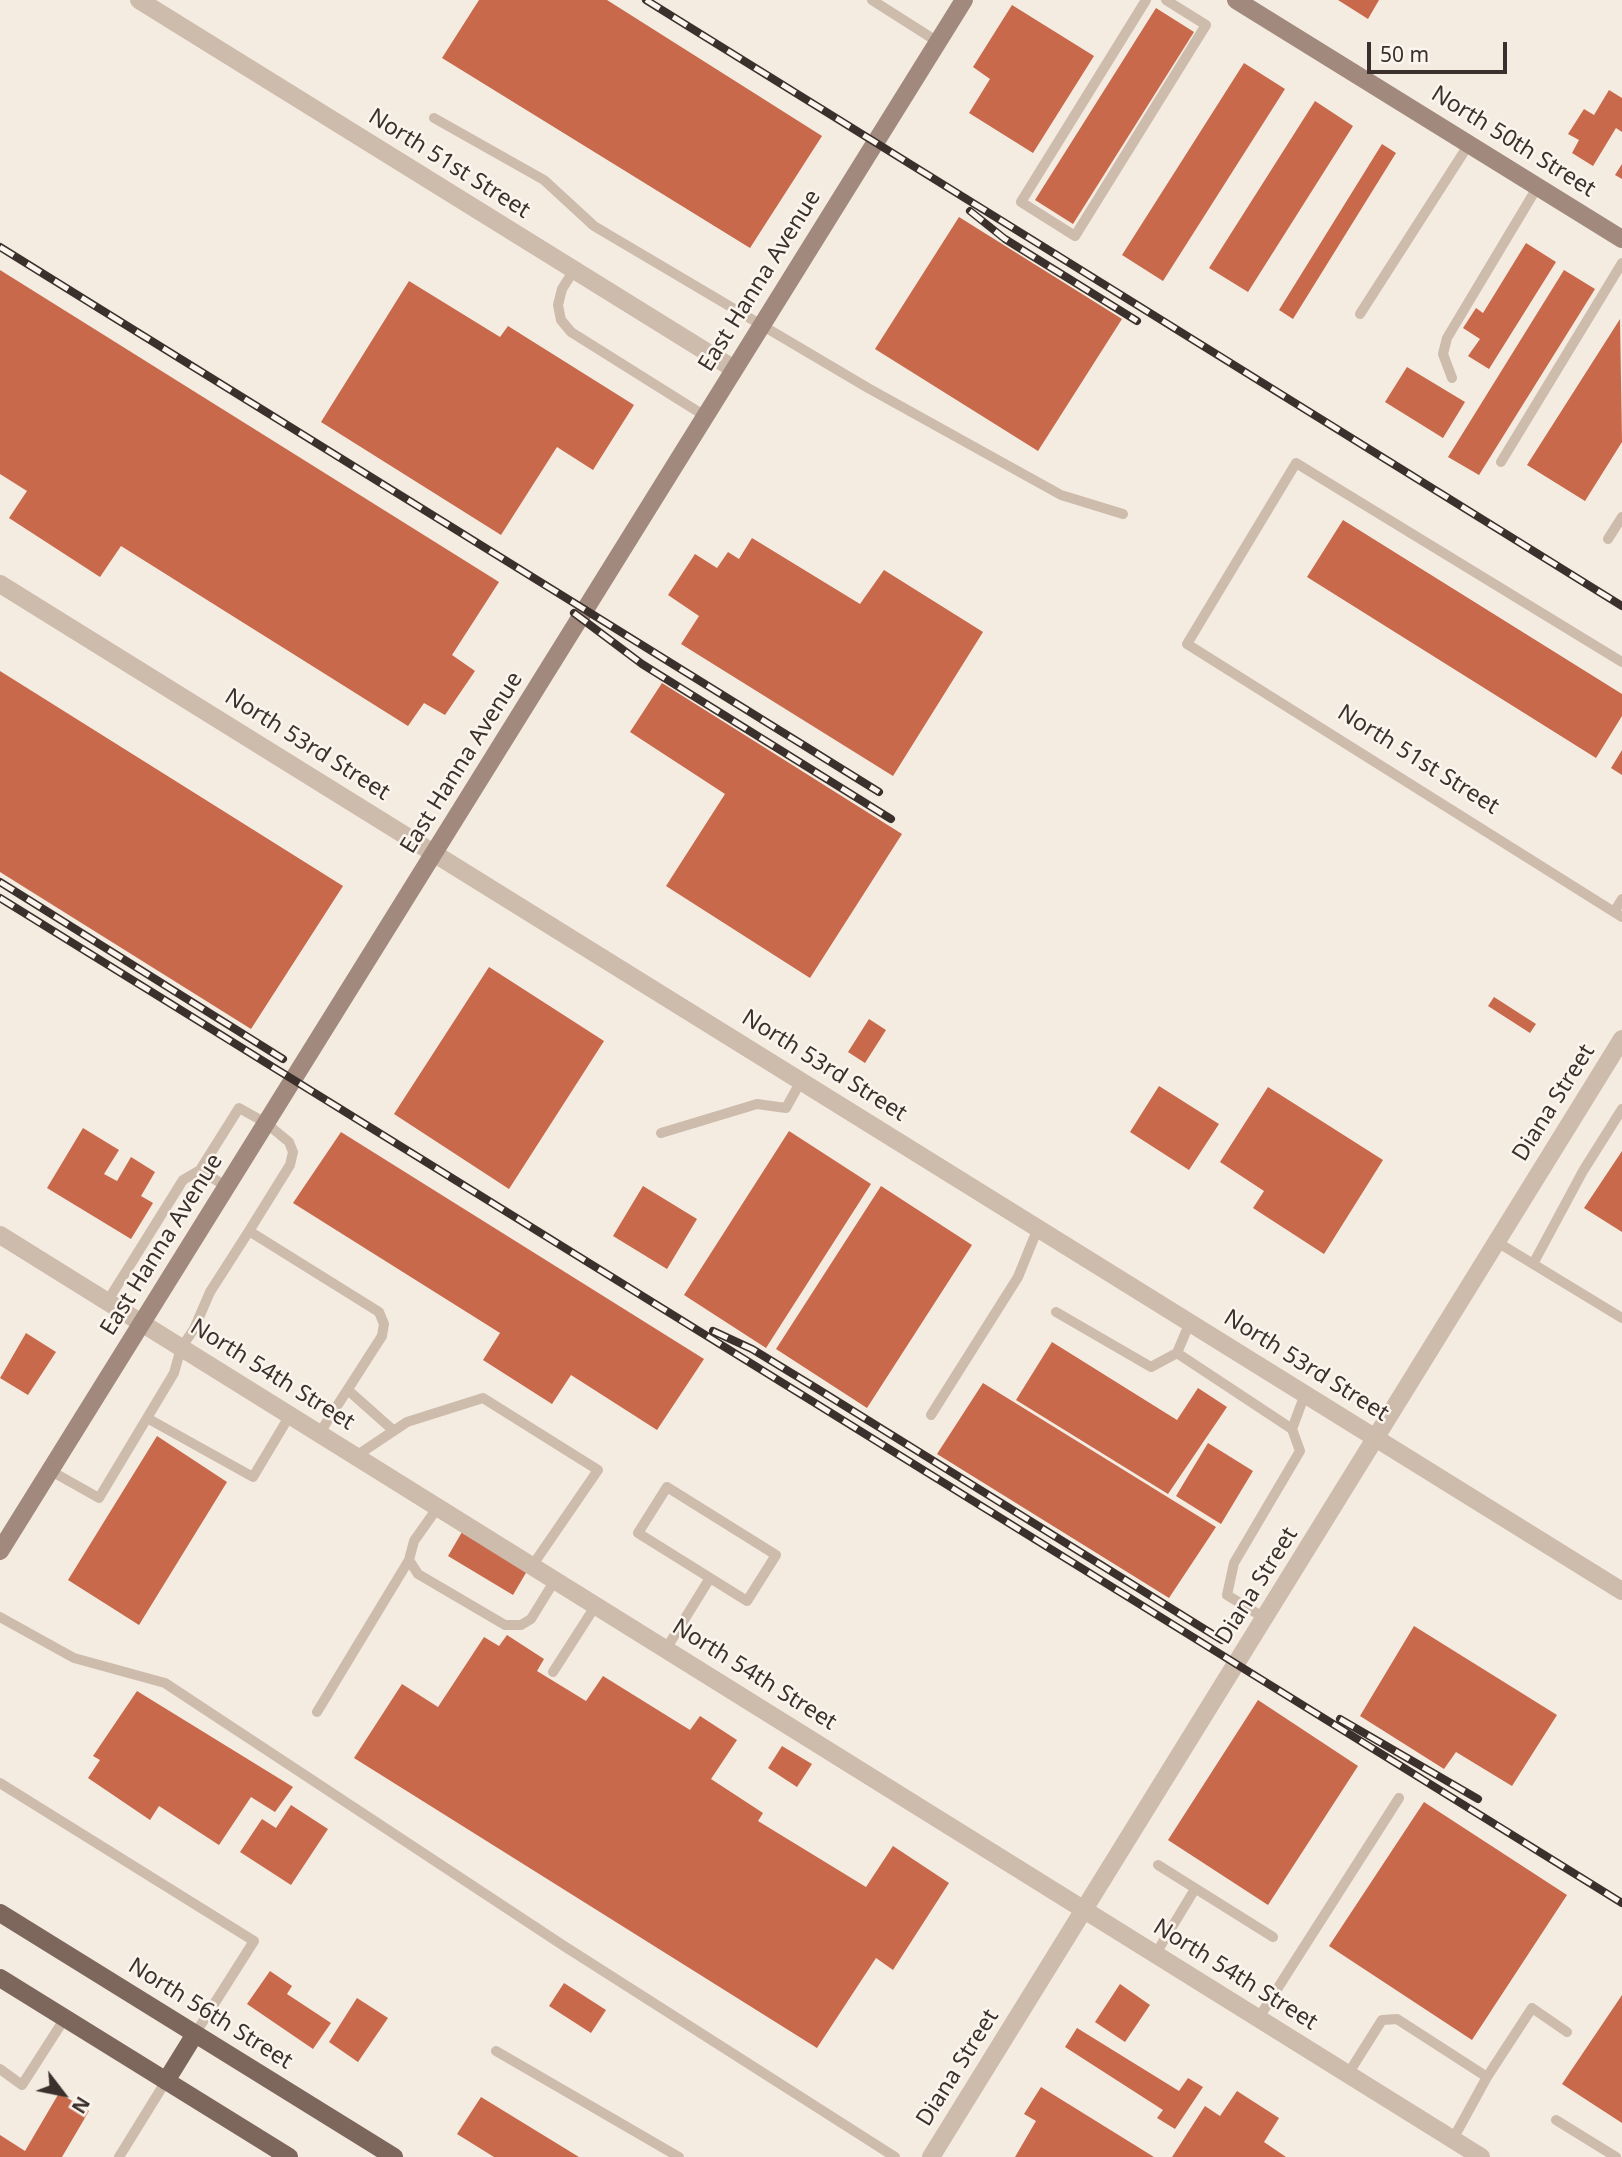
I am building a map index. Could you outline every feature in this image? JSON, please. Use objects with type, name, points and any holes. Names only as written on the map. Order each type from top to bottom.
[{"type":"main road","name":"North 56th Street","points":[[0,1913],[394,2157]]},
{"type":"main road","points":[[0,1978],[289,2157]]},
{"type":"main road","points":[[166,2081],[195,2034]]},
{"type":"street","name":"North 51st Street","points":[[139,0],[734,369]]},
{"type":"street","name":"East Hanna Avenue","points":[[0,1551],[964,0]]},
{"type":"street","name":"North 50th Street","points":[[1236,0],[1622,239]]},
{"type":"street","name":"North 53rd Street","points":[[0,584],[1622,1591]]},
{"type":"street","name":"Diana Street","points":[[931,2157],[1086,1911],[1622,1039]]},
{"type":"street","name":"North 54th Street","points":[[0,1235],[1481,2157]]},
{"type":"lane","points":[[872,0],[938,42]]},
{"type":"lane","points":[[1146,0],[1021,202],[1075,236],[1206,25],[1186,5],[1166,0]]},
{"type":"lane","points":[[434,118],[544,180],[594,226],[762,324],[1061,495],[1123,514]]},
{"type":"lane","points":[[1360,314],[1469,144]]},
{"type":"lane","points":[[1452,378],[1443,354],[1447,338],[1538,186]]},
{"type":"lane","points":[[1501,462],[1622,263]]},
{"type":"lane","points":[[574,270],[562,289],[558,305],[561,320],[571,332],[705,416]]},
{"type":"lane","name":"North 51st Street","points":[[1618,914],[1187,644],[1296,463],[1622,662]]},
{"type":"lane","points":[[1608,539],[1622,517]]},
{"type":"lane","points":[[1618,914],[1622,899]]},
{"type":"lane","points":[[661,1133],[757,1104],[786,1108],[801,1081]]},
{"type":"lane","points":[[51,1471],[99,1498],[174,1373],[181,1348],[194,1329],[211,1292],[290,1165],[293,1152],[289,1142],[266,1123],[239,1108],[200,1170],[183,1180],[107,1302]]},
{"type":"lane","points":[[1533,1264],[1583,1171],[1622,1109]]},
{"type":"lane","points":[[200,1170],[227,1187]]},
{"type":"lane","points":[[931,1415],[1018,1277],[1038,1228]]},
{"type":"lane","points":[[249,1231],[379,1312],[384,1324],[382,1336],[319,1434]]},
{"type":"lane","points":[[1497,1242],[1622,1318]]},
{"type":"lane","points":[[1056,1311],[1151,1367],[1177,1353],[1190,1322]]},
{"type":"lane","points":[[1177,1353],[1292,1429],[1300,1451],[1234,1563],[1227,1595],[1266,1619]]},
{"type":"lane","points":[[349,1391],[394,1431]]},
{"type":"lane","points":[[1292,1429],[1305,1394]]},
{"type":"lane","points":[[356,1456],[407,1422],[483,1398],[598,1470],[532,1566]]},
{"type":"lane","points":[[147,1418],[253,1477],[290,1415]]},
{"type":"lane","points":[[667,1487],[776,1555],[747,1601],[710,1578],[638,1533],[667,1487]]},
{"type":"lane","points":[[317,1712],[409,1560],[414,1541],[438,1507]]},
{"type":"lane","points":[[409,1560],[418,1574],[505,1625],[520,1625],[531,1619],[555,1580]]},
{"type":"lane","points":[[666,1649],[710,1578]]},
{"type":"lane","points":[[553,1672],[596,1605]]},
{"type":"lane","points":[[0,1617],[74,1658],[165,1683],[564,1946],[895,2157]]},
{"type":"lane","points":[[0,1783],[254,1941],[195,2034]]},
{"type":"lane","points":[[1258,2019],[1399,1798]]},
{"type":"lane","points":[[1158,1865],[1273,1937]]},
{"type":"lane","points":[[1155,1955],[1195,1889]]},
{"type":"lane","points":[[1452,2139],[1487,2077],[1532,2008],[1567,2032]]},
{"type":"lane","points":[[1348,2074],[1382,2020],[1389,2017],[1397,2019],[1487,2077]]},
{"type":"lane","points":[[0,2069],[22,2085],[65,2018]]},
{"type":"lane","points":[[496,2051],[679,2157]]},
{"type":"lane","points":[[119,2157],[166,2081]]},
{"type":"lane","points":[[1556,2120],[1616,2157]]},
{"type":"building","points":[[479,0],[607,0],[822,136],[750,248],[442,58]]},
{"type":"building","points":[[1338,0],[1379,0],[1368,19]]},
{"type":"building","points":[[1012,5],[1094,56],[1033,153],[969,113],[990,79],[973,67]]},
{"type":"building","points":[[1156,8],[1194,32],[1073,224],[1035,200]]},
{"type":"building","points":[[1244,63],[1285,89],[1163,281],[1122,255]]},
{"type":"building","points":[[1609,90],[1622,98],[1622,132],[1616,128],[1593,166],[1572,153],[1579,140],[1568,134],[1584,109],[1594,115]]},
{"type":"building","points":[[1315,101],[1353,126],[1248,292],[1209,268]]},
{"type":"building","points":[[1382,144],[1396,153],[1293,319],[1279,310]]},
{"type":"building","points":[[1622,164],[1622,179],[1615,175]]},
{"type":"building","points":[[959,217],[1122,319],[1038,451],[875,349]]},
{"type":"building","points":[[1526,243],[1556,262],[1489,369],[1468,356],[1480,339],[1463,328],[1476,308],[1483,313]]},
{"type":"building","points":[[0,270],[499,582],[452,655],[475,671],[445,715],[424,703],[408,726],[121,546],[100,577],[9,518],[27,491],[0,474]]},
{"type":"building","points":[[1564,270],[1595,289],[1479,475],[1448,457]]},
{"type":"building","points":[[409,281],[500,337],[508,326],[634,405],[593,470],[557,447],[501,535],[321,422]]},
{"type":"building","points":[[1620,319],[1622,442],[1585,501],[1527,465]]},
{"type":"building","points":[[1407,367],[1465,402],[1443,438],[1385,402]]},
{"type":"building","points":[[1343,520],[1622,694],[1622,716],[1596,758],[1307,577]]},
{"type":"building","points":[[752,538],[860,604],[884,570],[983,632],[893,776],[681,644],[699,616],[668,595],[695,554],[717,568],[728,552],[739,559]]},
{"type":"building","points":[[0,671],[343,886],[251,1029],[0,872]]},
{"type":"building","points":[[662,683],[902,834],[810,978],[666,886],[725,794],[630,732]]},
{"type":"building","points":[[1622,750],[1622,775],[1611,768]]},
{"type":"building","points":[[489,967],[604,1041],[509,1189],[394,1114]]},
{"type":"building","points":[[1494,997],[1536,1024],[1530,1033],[1488,1006]]},
{"type":"building","points":[[869,1019],[886,1030],[865,1063],[848,1052]]},
{"type":"building","points":[[1159,1086],[1219,1124],[1189,1170],[1130,1132]]},
{"type":"building","points":[[1268,1087],[1383,1160],[1324,1254],[1253,1208],[1264,1191],[1220,1162]]},
{"type":"building","points":[[83,1128],[119,1150],[104,1174],[117,1181],[131,1157],[155,1172],[141,1196],[153,1203],[131,1239],[47,1188]]},
{"type":"building","points":[[789,1131],[871,1184],[766,1348],[684,1295]]},
{"type":"building","points":[[341,1132],[704,1359],[657,1430],[571,1375],[552,1404],[483,1360],[500,1333],[293,1203]]},
{"type":"building","points":[[1622,1151],[1622,1232],[1584,1208]]},
{"type":"building","points":[[643,1186],[697,1219],[667,1269],[613,1236]]},
{"type":"building","points":[[881,1186],[972,1245],[867,1408],[776,1349]]},
{"type":"building","points":[[26,1333],[56,1352],[28,1395],[0,1378]]},
{"type":"building","points":[[1052,1342],[1177,1420],[1198,1388],[1227,1407],[1168,1494],[1016,1400]]},
{"type":"building","points":[[983,1383],[1216,1527],[1169,1598],[937,1454]]},
{"type":"building","points":[[157,1436],[227,1482],[139,1625],[68,1580]]},
{"type":"building","points":[[1208,1443],[1253,1471],[1221,1524],[1176,1496]]},
{"type":"building","points":[[462,1532],[527,1571],[513,1595],[448,1556]]},
{"type":"building","points":[[1414,1626],[1557,1715],[1512,1786],[1456,1752],[1444,1769],[1360,1716]]},
{"type":"building","points":[[507,1635],[544,1659],[537,1671],[586,1701],[603,1676],[690,1730],[700,1716],[737,1740],[711,1779],[763,1813],[758,1821],[866,1887],[893,1846],[949,1883],[893,1970],[876,1958],[817,2048],[354,1758],[402,1684],[438,1707],[484,1637],[499,1646]]},
{"type":"building","points":[[137,1691],[293,1787],[275,1812],[251,1797],[219,1845],[159,1806],[150,1820],[88,1778],[100,1760],[93,1756]]},
{"type":"building","points":[[1258,1700],[1358,1766],[1268,1905],[1168,1840]]},
{"type":"building","points":[[782,1746],[812,1764],[797,1787],[768,1768]]},
{"type":"building","points":[[1424,1802],[1567,1895],[1472,2040],[1329,1946]]},
{"type":"building","points":[[291,1805],[328,1829],[291,1885],[240,1852],[262,1819],[276,1828]]},
{"type":"building","points":[[270,1971],[292,1986],[287,1994],[331,2023],[313,2049],[247,2004]]},
{"type":"building","points":[[564,1983],[606,2010],[591,2033],[549,2006]]},
{"type":"building","points":[[1120,1984],[1150,2005],[1125,2042],[1095,2022]]},
{"type":"building","points":[[1622,1995],[1622,2123],[1562,2084]]},
{"type":"building","points":[[357,1998],[388,2018],[358,2062],[329,2042]]},
{"type":"building","points":[[1077,2028],[1179,2091],[1188,2078],[1203,2087],[1175,2129],[1157,2118],[1163,2110],[1065,2047]]},
{"type":"building","points":[[1041,2087],[1154,2157],[1015,2157],[1036,2121],[1024,2114]]},
{"type":"building","points":[[1237,2091],[1279,2118],[1264,2142],[1286,2157],[1172,2157],[1205,2106],[1220,2116]]},
{"type":"building","points":[[59,2093],[89,2111],[62,2157],[0,2157],[0,2135],[25,2151]]},
{"type":"building","points":[[481,2097],[579,2157],[494,2157],[457,2134]]},
{"type":"railway","points":[[646,0],[1622,606]]},
{"type":"railway","points":[[970,211],[1005,239],[1137,321]]},
{"type":"railway","points":[[0,247],[879,792]]},
{"type":"railway","points":[[574,613],[642,664],[891,819]]},
{"type":"railway","points":[[0,882],[283,1059]]},
{"type":"railway","points":[[0,898],[1622,1903]]},
{"type":"railway","points":[[713,1331],[752,1349],[1222,1640]]},
{"type":"railway","points":[[1340,1719],[1478,1799]]}]
